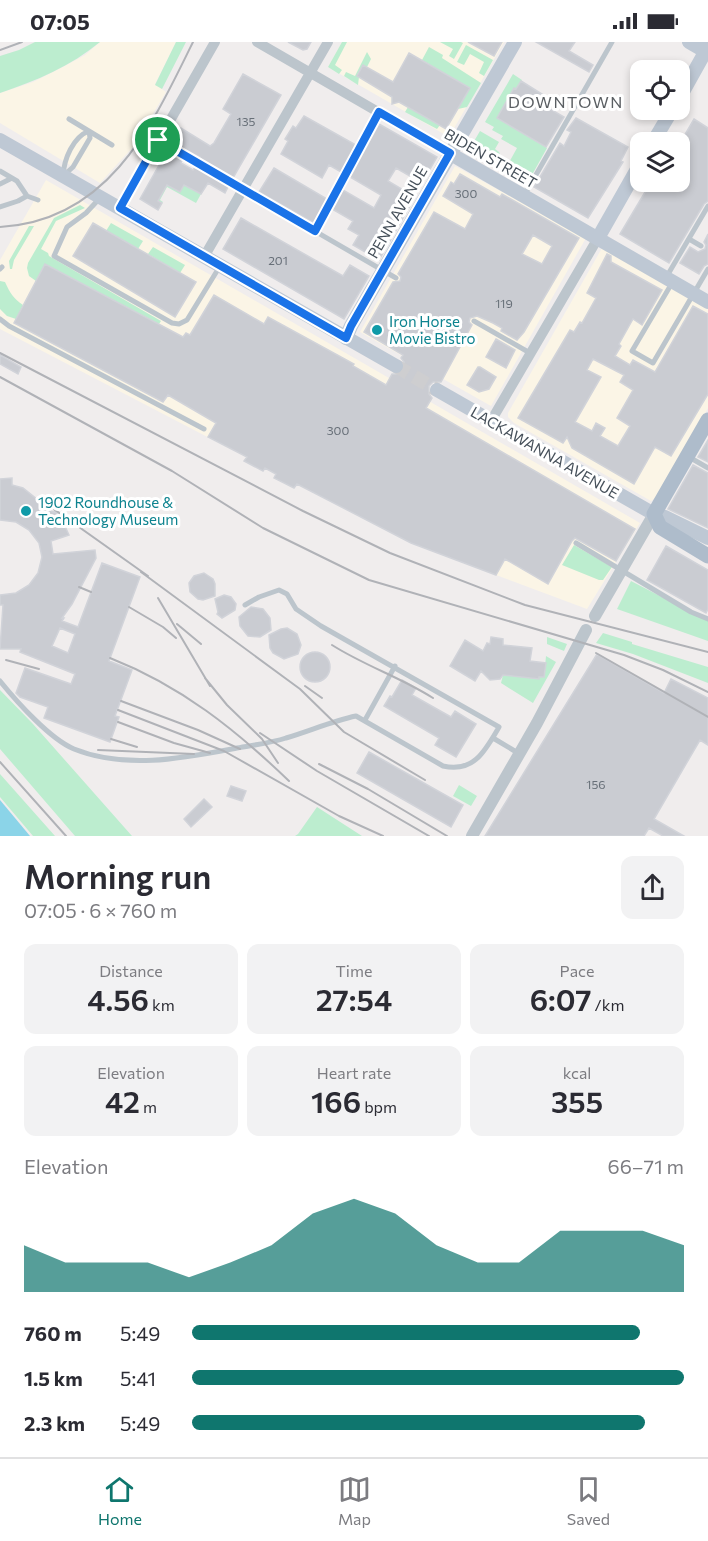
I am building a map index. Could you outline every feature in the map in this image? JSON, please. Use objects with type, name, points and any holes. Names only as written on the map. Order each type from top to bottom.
[{"type":"main road","name":"PENN AVENUE","points":[[346,338],[382,271],[515,42]]},
{"type":"main road","points":[[689,42],[707,51],[690,80]]},
{"type":"main road","points":[[0,140],[396,366]]},
{"type":"main road","name":"BIDEN STREET","points":[[450,153],[708,302]]},
{"type":"main road","points":[[598,238],[630,182]]},
{"type":"main road","name":"LACKAWANNA AVENUE","points":[[437,390],[654,514],[708,538]]},
{"type":"main road","points":[[654,514],[708,420]]},
{"type":"main road","name":"LACKAWANNA AVENUE","points":[[654,514],[660,527],[708,556]]},
{"type":"street","points":[[120,208],[215,42]]},
{"type":"street","name":"BIDEN STREET","points":[[257,42],[450,153]]},
{"type":"street","points":[[204,257],[328,42]]},
{"type":"street","points":[[491,421],[598,238]]},
{"type":"street","points":[[595,616],[654,514]]},
{"type":"street","points":[[472,836],[520,754],[586,630]]},
{"type":"lane","points":[[524,196],[612,42]]},
{"type":"lane","points":[[315,231],[379,112]]},
{"type":"lane","points":[[69,119],[112,146]]},
{"type":"lane","points":[[63,176],[73,167],[90,138],[89,131]]},
{"type":"lane","points":[[63,176],[64,162],[81,134],[89,131]]},
{"type":"lane","points":[[158,140],[396,278]]},
{"type":"lane","points":[[1,172],[17,181],[27,195],[38,200]]},
{"type":"lane","points":[[0,184],[12,178]]},
{"type":"lane","points":[[0,207],[18,201],[27,195]]},
{"type":"lane","points":[[100,197],[86,213],[67,227],[54,256],[172,323],[179,324],[188,320],[220,266]]},
{"type":"lane","points":[[708,206],[632,351],[653,363],[708,269]]},
{"type":"lane","points":[[689,239],[701,246]]},
{"type":"lane","points":[[0,319],[80,365],[204,429]]},
{"type":"lane","points":[[474,321],[531,353]]},
{"type":"lane","points":[[687,456],[708,468]]},
{"type":"lane","points":[[576,543],[691,612],[708,619]]},
{"type":"lane","points":[[0,681],[40,725],[72,748],[105,758],[178,759],[284,739],[356,716],[442,766],[457,768],[472,763],[486,749],[499,727],[321,626],[296,609],[287,594],[279,590],[245,605]]},
{"type":"lane","points":[[365,720],[395,666]]},
{"type":"lane","points":[[493,738],[520,754]]},
{"type":"shaded area","points":[[100,42],[176,42],[155,84],[166,92],[133,147],[100,183],[0,123],[0,93],[33,82],[61,68],[85,55]]},
{"type":"shaded area","points":[[342,42],[504,42],[449,137],[328,67]]},
{"type":"shaded area","points":[[455,166],[586,238],[491,406],[360,332]]},
{"type":"shaded area","points":[[46,180],[640,523],[587,609],[411,543],[0,329],[0,260]]},
{"type":"shaded area","points":[[602,248],[708,308],[708,408],[658,496],[651,501],[514,423],[508,417],[508,413]]},
{"type":"green space","points":[[35,42],[100,42],[53,72],[0,93],[0,56]]},
{"type":"green space","points":[[176,42],[186,42],[162,89],[155,85]]},
{"type":"green space","points":[[342,42],[347,42],[335,65],[342,70],[339,74],[328,67]]},
{"type":"green space","points":[[440,42],[463,43],[454,59],[449,56],[453,49]]},
{"type":"green space","points":[[466,45],[493,60],[484,76],[479,73],[484,62],[470,54],[464,65],[457,62]]},
{"type":"green space","points":[[429,47],[481,83],[467,107],[458,109],[469,88],[422,60]]},
{"type":"green space","points":[[367,52],[371,59],[367,67],[363,65],[357,75],[358,85],[344,76],[346,72],[355,76]]},
{"type":"green space","points":[[513,74],[522,80],[497,118],[547,148],[528,182],[517,176],[518,172],[507,166],[517,148],[501,139],[503,136],[492,130],[494,127],[485,122]]},
{"type":"green space","points":[[408,107],[440,125],[437,129],[405,112]]},
{"type":"green space","points":[[480,131],[499,142],[495,149],[499,152],[503,167],[470,148]]},
{"type":"green space","points":[[167,185],[180,192],[184,185],[201,194],[196,203],[167,187],[160,200],[162,203],[158,201]]},
{"type":"green space","points":[[80,205],[85,208],[56,221],[41,249],[49,256],[161,321],[159,324],[45,264],[36,281],[29,276],[28,263],[54,218]]},
{"type":"green space","points":[[111,223],[143,241],[138,249],[106,231]]},
{"type":"green space","points":[[29,226],[34,226],[10,269],[9,261]]},
{"type":"green space","points":[[153,247],[185,265],[180,273],[148,254]]},
{"type":"green space","points":[[0,281],[5,282],[12,295],[23,305],[16,319],[7,316],[0,309]]},
{"type":"green space","points":[[574,545],[612,567],[603,580],[562,565]]},
{"type":"green space","points":[[631,581],[708,621],[708,641],[617,609]]},
{"type":"green space","points":[[603,633],[708,667],[708,683],[633,654],[596,643]]},
{"type":"green space","points":[[547,637],[567,644],[564,651],[547,644]]},
{"type":"green space","points":[[546,656],[556,662],[533,703],[501,683],[503,675],[538,679],[544,677]]},
{"type":"green space","points":[[0,690],[132,836],[75,836],[0,749]]},
{"type":"green space","points":[[0,774],[55,836],[33,836],[0,797]]},
{"type":"green space","points":[[459,785],[477,796],[471,806],[453,796]]},
{"type":"green space","points":[[317,807],[362,836],[295,836]]},
{"type":"water","points":[[0,800],[30,836],[0,836]]},
{"type":"building","points":[[288,42],[311,42],[307,49],[303,50]]},
{"type":"building","points":[[468,42],[502,42],[494,56]]},
{"type":"building","points":[[536,42],[575,42],[569,51],[593,65],[589,72]]},
{"type":"building","points":[[409,53],[470,88],[446,129],[399,102],[392,104],[392,97],[357,76],[363,65],[393,82]]},
{"type":"building","points":[[243,74],[281,95],[233,178],[172,143],[181,128],[210,146],[214,143],[231,114],[223,109]]},
{"type":"building","points":[[521,81],[542,94],[538,102],[564,117],[546,147],[497,118],[514,88],[516,89]]},
{"type":"building","points":[[304,116],[356,145],[341,172],[329,165],[322,178],[281,154],[288,141],[285,139],[293,126],[296,128]]},
{"type":"building","points":[[576,118],[628,147],[621,161],[623,162],[588,218],[534,187],[560,143],[564,146],[571,132],[567,130]]},
{"type":"building","points":[[694,119],[708,128],[708,201],[669,263],[620,234],[645,192],[690,192],[690,132],[686,132]]},
{"type":"building","points":[[379,124],[437,157],[422,183],[396,168],[388,181],[415,197],[379,260],[353,245],[359,235],[348,229],[353,221],[332,209],[343,190],[374,208],[381,195],[350,177]]},
{"type":"building","points":[[167,151],[182,160],[181,163],[193,170],[195,167],[228,187],[225,193],[208,183],[201,194],[184,185],[180,192],[167,185],[158,201],[162,203],[158,210],[140,199]]},
{"type":"building","points":[[274,168],[327,199],[314,223],[259,192]]},
{"type":"building","points":[[460,174],[500,197],[502,194],[579,238],[524,332],[517,340],[501,331],[502,328],[493,323],[477,316],[470,318],[469,322],[472,325],[441,382],[433,382],[429,386],[429,394],[432,398],[426,408],[635,529],[616,561],[575,538],[548,584],[505,559],[496,575],[411,543],[297,484],[294,488],[274,478],[276,474],[265,468],[263,471],[244,461],[247,457],[208,437],[216,423],[168,395],[163,402],[14,323],[45,264],[183,337],[186,333],[190,335],[214,295],[264,324],[268,317],[354,364],[353,366],[386,385],[392,374],[400,374],[404,370],[404,362],[401,358],[403,355],[364,332],[393,282],[400,281],[401,277],[398,274],[434,212],[465,229],[473,214],[443,196],[451,182],[454,184]],"holes":[[[533,235],[552,246],[542,264],[522,254]]]},
{"type":"building","points":[[241,218],[343,276],[350,265],[369,276],[344,319],[223,249]]},
{"type":"building","points":[[93,223],[196,282],[175,317],[73,256]]},
{"type":"building","points":[[708,234],[708,264],[699,274],[680,263],[690,247],[698,252],[705,249],[704,242]]},
{"type":"building","points":[[607,254],[611,256],[611,262],[662,290],[642,325],[633,319],[615,356],[630,365],[633,360],[655,372],[693,306],[708,314],[708,394],[671,456],[655,447],[634,484],[572,448],[567,437],[563,443],[518,418],[570,330],[574,332],[580,322],[582,323],[596,298],[587,293]],"holes":[[[593,359],[624,375],[620,382],[633,390],[617,418],[630,426],[618,446],[600,436],[605,428],[596,423],[592,431],[575,422],[601,377],[587,370]]]},
{"type":"building","points":[[496,339],[515,350],[506,368],[486,357]]},
{"type":"building","points":[[0,355],[21,367],[18,374],[0,364]]},
{"type":"building","points":[[478,367],[496,377],[489,389],[479,392],[467,385]]},
{"type":"building","points":[[708,440],[708,462],[698,457]]},
{"type":"building","points":[[693,465],[708,473],[708,528],[668,509]]},
{"type":"building","points":[[12,478],[12,485],[23,488],[53,512],[55,511],[69,535],[51,541],[53,554],[95,550],[96,558],[62,621],[78,627],[102,563],[140,577],[109,661],[132,670],[115,716],[119,717],[110,742],[44,718],[48,707],[20,697],[16,693],[25,668],[71,684],[75,674],[20,652],[21,649],[0,649],[3,605],[0,605],[0,595],[16,593],[29,585],[38,573],[42,557],[39,543],[29,530],[16,522],[0,520],[0,479]],"holes":[[[60,628],[75,634],[68,653],[52,646]]]},
{"type":"building","points":[[666,546],[708,570],[708,609],[706,613],[647,580]]},
{"type":"building","points":[[204,573],[213,579],[215,596],[203,600],[190,592],[189,583],[194,576]]},
{"type":"building","points":[[224,595],[231,597],[236,604],[235,610],[222,618],[217,614],[215,599]]},
{"type":"building","points":[[251,607],[263,609],[270,618],[271,630],[260,637],[248,636],[240,626],[239,617]]},
{"type":"building","points":[[287,628],[297,634],[301,645],[298,654],[284,659],[273,653],[270,648],[269,635]]},
{"type":"building","points":[[491,637],[503,639],[503,645],[532,648],[530,661],[546,663],[544,677],[539,677],[539,679],[503,675],[500,679],[490,680],[481,671],[475,681],[450,666],[465,640],[483,651],[487,643],[490,644]]},
{"type":"building","points":[[315,652],[326,656],[330,667],[326,678],[315,682],[304,678],[300,667],[304,656]]},
{"type":"building","points":[[597,654],[664,693],[671,679],[708,698],[708,745],[700,740],[654,819],[684,836],[663,836],[649,828],[644,836],[485,836]]},
{"type":"building","points":[[402,680],[416,688],[412,695],[451,717],[455,711],[476,724],[456,757],[435,745],[439,738],[384,706]]},
{"type":"building","points":[[369,752],[463,805],[451,827],[357,773]]},
{"type":"building","points":[[231,786],[246,791],[242,801],[227,796]]},
{"type":"building","points":[[204,799],[212,807],[191,827],[184,819]]},
{"type":"tunnel","points":[[396,366],[437,390]]},
{"type":"railway","points":[[0,50],[22,42]]},
{"type":"railway","points":[[0,227],[38,221],[70,208],[97,189],[142,137],[193,42]]},
{"type":"railway","points":[[0,353],[303,511],[390,553],[525,605],[708,652]]},
{"type":"railway","points":[[0,377],[172,471],[263,528],[369,580],[624,655],[663,670],[708,692]]},
{"type":"railway","points":[[48,505],[148,576]]},
{"type":"railway","points":[[141,572],[300,689],[344,732],[425,780]]},
{"type":"railway","points":[[79,587],[91,592]]},
{"type":"railway","points":[[158,598],[210,686]]},
{"type":"railway","points":[[129,607],[163,627],[176,638]]},
{"type":"railway","points":[[177,624],[201,644]]},
{"type":"railway","points":[[332,645],[433,698]]},
{"type":"railway","points":[[596,653],[708,717]]},
{"type":"railway","points":[[110,658],[136,669],[206,710],[289,781]]},
{"type":"railway","points":[[6,660],[39,669]]},
{"type":"railway","points":[[205,678],[227,705],[262,739],[278,763]]},
{"type":"railway","points":[[305,686],[322,698]]},
{"type":"railway","points":[[121,701],[198,730],[240,749]]},
{"type":"railway","points":[[118,710],[224,751],[339,816],[383,836]]},
{"type":"railway","points":[[118,722],[174,743],[210,753]]},
{"type":"railway","points":[[260,733],[317,771],[429,836]]},
{"type":"railway","points":[[111,739],[137,747]]},
{"type":"railway","points":[[98,750],[194,754]]},
{"type":"railway","points":[[0,762],[66,836]]},
{"type":"railway","points":[[319,764],[368,789],[447,836]]},
{"type":"place","name":"Iron Horse Movie Bistro","points":[[377,330]]},
{"type":"place","name":"1902 Roundhouse & Technology Museum","points":[[26,511]]},
{"type":"district","name":"DOWNTOWN","points":[[566,101]]},
{"type":"route","points":[[379,112],[450,153],[346,338],[120,208],[158,140],[315,231],[379,112]]}]
